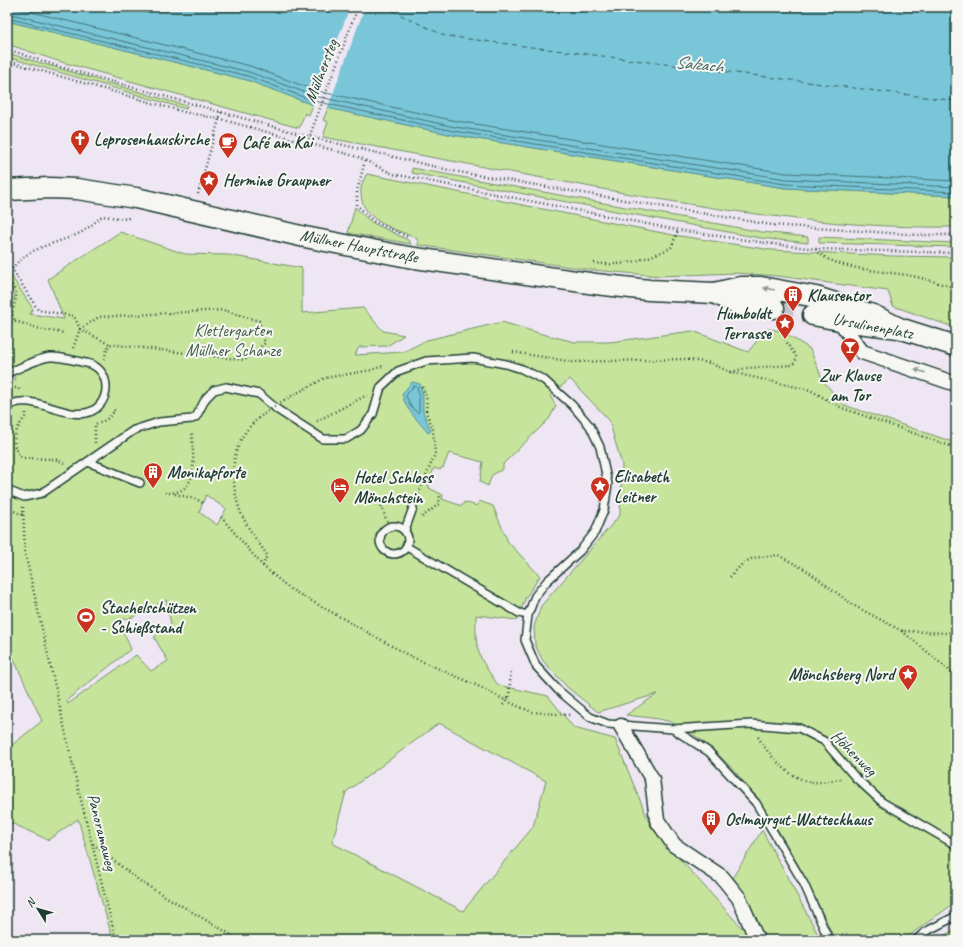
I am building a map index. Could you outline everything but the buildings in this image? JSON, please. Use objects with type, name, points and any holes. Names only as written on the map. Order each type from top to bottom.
[{"type":"street","name":"Müllner Hauptstraße","points":[[7,190],[56,188],[136,198],[305,237],[416,258],[596,284],[649,290],[714,294],[741,287],[761,288],[816,297],[873,314],[899,328]]},
{"type":"street","name":"Müllner Hauptstraße","points":[[714,294],[738,304],[774,308]]},
{"type":"street","name":"Ursulinenplatz","points":[[813,315],[899,328],[956,346]]},
{"type":"street","points":[[839,320],[862,352],[956,384]]},
{"type":"street","points":[[621,726],[652,779],[657,820],[674,845],[722,877],[739,898],[757,940]]},
{"type":"lane","points":[[7,373],[50,357],[89,363],[100,371],[107,385],[104,401],[92,410],[77,414],[30,402],[12,403],[7,407]]},
{"type":"lane","name":"Höhenweg","points":[[382,387],[398,371],[426,361],[473,358],[522,369],[544,380],[572,405],[590,426],[600,447],[608,484],[604,510],[595,532],[580,551],[547,581],[535,596],[528,615],[525,640],[536,666],[558,690],[590,717],[608,724],[621,726],[673,729],[751,724],[799,728],[824,742],[855,777],[882,802],[956,846]]},
{"type":"lane","points":[[7,490],[24,497],[42,493],[134,430],[159,422],[192,419],[196,416],[206,398],[214,390],[226,387],[259,394],[278,410],[323,439],[346,439],[361,430],[373,414],[382,387]]},
{"type":"lane","points":[[88,462],[140,483]]},
{"type":"lane","points":[[405,530],[414,508]]},
{"type":"lane","points":[[395,525],[405,530],[408,535],[406,547],[402,552],[396,554],[389,553],[383,549],[380,543],[380,536],[384,530],[389,526],[395,525]]},
{"type":"lane","points":[[406,547],[519,613],[528,615]]},
{"type":"lane","points":[[673,729],[709,752],[756,803],[804,884],[829,940]]},
{"type":"lane","points":[[916,940],[925,932],[956,916]]},
{"type":"path","name":"Müllnersteg","points":[[307,143],[358,7]]},
{"type":"path","points":[[7,49],[57,66],[310,137],[453,171],[772,225],[920,235],[956,235]]},
{"type":"path","points":[[7,61],[176,110],[220,119],[358,157],[393,174],[678,230],[773,244],[816,249],[956,253]]},
{"type":"path","points":[[198,194],[221,112]]},
{"type":"path","points":[[365,161],[357,191],[357,205],[373,221],[415,242],[416,258]]},
{"type":"path","points":[[74,341],[80,329],[99,318],[223,310],[259,321],[265,343],[245,360],[109,344],[80,329],[74,316],[38,310],[12,269],[20,258],[41,246],[80,233],[102,216],[127,219],[131,216]]},
{"type":"path","points":[[591,263],[612,265],[638,262],[671,248],[678,230]]},
{"type":"path","points":[[816,249],[834,262],[854,268],[887,271],[956,288]]},
{"type":"path","points":[[7,279],[17,294],[12,314],[7,321]]},
{"type":"path","points":[[12,314],[15,321]]},
{"type":"path","points":[[7,321],[15,321],[43,330],[65,333]]},
{"type":"path","points":[[730,372],[746,368],[793,365],[797,358],[785,340]]},
{"type":"path","points":[[100,371],[109,344]]},
{"type":"path","points":[[506,351],[573,362],[685,359],[710,363],[730,372],[810,390],[842,408],[956,448]]},
{"type":"path","points":[[263,566],[267,555],[250,529],[238,505],[234,477],[234,451],[250,423],[284,400],[326,378],[372,370],[386,365]]},
{"type":"path","points":[[414,508],[435,454],[433,429],[426,412],[427,400],[422,386]]},
{"type":"path","points":[[304,428],[382,387]]},
{"type":"path","points":[[7,388],[18,388],[24,403],[26,416],[14,435],[15,445],[19,455],[23,458],[56,459],[65,464],[70,474]]},
{"type":"path","points":[[94,446],[95,424],[106,420],[115,411]]},
{"type":"path","points":[[174,494],[186,488],[190,484],[193,476],[192,419]]},
{"type":"path","points":[[165,494],[174,494],[203,503]]},
{"type":"path","points":[[408,520],[418,520],[431,512],[439,504],[440,494]]},
{"type":"path","points":[[381,506],[389,526]]},
{"type":"path","points":[[7,508],[23,515],[23,507]]},
{"type":"path","name":"Panoramaweg","points":[[23,515],[25,553],[58,704],[116,940]]},
{"type":"path","points":[[221,517],[263,566],[290,589],[410,656],[478,686],[511,704],[532,712],[590,717]]},
{"type":"path","points":[[730,577],[744,562],[754,558],[778,555],[806,570],[853,605],[902,631],[956,676]]},
{"type":"path","points":[[902,631],[948,633],[956,631]]},
{"type":"path","points":[[503,705],[509,697],[511,669]]},
{"type":"path","points":[[751,724],[764,747],[790,774],[812,782],[855,777]]},
{"type":"path","points":[[92,843],[141,882],[240,940]]},
{"type":"green space","points":[[7,21],[247,80],[313,105],[309,115],[305,113],[299,128],[58,61],[7,44]]},
{"type":"green space","points":[[7,53],[187,106],[186,109],[7,57]]},
{"type":"green space","points":[[328,108],[453,135],[785,188],[956,196],[956,227],[907,227],[762,215],[618,192],[323,137],[328,122],[323,120]]},
{"type":"green space","points":[[412,168],[762,232],[808,237],[808,243],[760,238],[412,173]]},
{"type":"green space","points":[[367,174],[673,235],[772,250],[892,256],[956,257],[956,328],[893,306],[888,291],[778,276],[735,273],[660,276],[592,270],[418,245],[416,238],[381,223],[367,211],[363,203],[361,192],[364,178]]},
{"type":"green space","points":[[355,207],[371,222],[408,240],[411,244],[348,233]]},
{"type":"green space","name":"Klettergarten Müllner Schanze","points":[[120,232],[185,254],[228,255],[302,268],[302,313],[363,308],[383,331],[404,335],[387,346],[359,347],[355,355],[403,352],[427,340],[502,322],[575,342],[610,342],[693,331],[748,352],[768,329],[782,331],[810,349],[823,381],[844,405],[956,443],[956,902],[903,940],[835,940],[822,911],[789,849],[770,818],[749,788],[725,762],[700,739],[673,723],[657,719],[626,715],[657,694],[598,712],[568,688],[543,661],[535,645],[534,627],[541,606],[620,515],[622,465],[609,420],[570,379],[550,396],[556,406],[549,419],[503,464],[503,469],[492,475],[488,486],[480,482],[483,462],[449,453],[443,468],[440,470],[434,468],[430,478],[428,478],[425,483],[429,485],[429,488],[443,495],[442,499],[462,506],[464,502],[477,506],[479,501],[493,506],[508,542],[540,576],[526,597],[517,620],[476,615],[477,645],[482,659],[498,685],[548,696],[574,728],[615,739],[651,827],[741,927],[759,929],[746,898],[733,877],[762,830],[821,940],[113,940],[78,819],[48,840],[7,821],[7,749],[42,721],[7,644],[7,383],[16,380],[9,366],[7,366],[7,300],[15,298],[9,282],[7,282],[7,275],[10,274],[33,309],[30,314],[64,319],[48,279]],"holes":[[[206,495],[226,509],[217,525],[199,512]],[[166,600],[171,624],[154,637],[168,661],[151,671],[136,655],[68,704],[67,700],[131,649],[118,620],[131,618]],[[439,723],[546,781],[533,827],[463,911],[332,843],[346,792]]]},
{"type":"green space","points":[[819,237],[956,243],[956,247],[819,243]]},
{"type":"green space","points":[[956,929],[956,940],[935,940]]},
{"type":"water","name":"Salzach","points":[[7,7],[956,7],[956,196],[785,188],[453,135],[313,105],[247,80],[7,21]]},
{"type":"water","points":[[412,382],[420,384],[423,395],[423,412],[431,431],[428,433],[409,410],[402,394]]},
{"type":"pier","points":[[350,7],[365,7],[327,110],[312,107]]},
{"type":"ferry route","points":[[384,7],[445,36],[956,101]]},
{"type":"tunnel","points":[[774,308],[813,315]]},
{"type":"place","name":"Leprosenhauskirche","points":[[80,156]]},
{"type":"place","name":"Café am Kai","points":[[228,159]]},
{"type":"place","name":"Hermine Graupner","points":[[209,197]]},
{"type":"place","name":"Klausentor","points":[[793,312]]},
{"type":"place","name":"Humboldt Terrasse","points":[[785,340]]},
{"type":"place","name":"Zur Klause am Tor","points":[[850,364]]},
{"type":"place","name":"Monikapforte","points":[[153,489]]},
{"type":"place","name":"Elisabeth Leitner","points":[[600,503]]},
{"type":"place","name":"Hotel Schloss Mönchstein","points":[[340,504]]},
{"type":"place","name":"Stachelschützen - Schießstand","points":[[86,634]]},
{"type":"place","name":"Mönchsberg Nord","points":[[908,691]]},
{"type":"place","name":"Oslmayrgut-Watteckhaus","points":[[711,836]]}]
